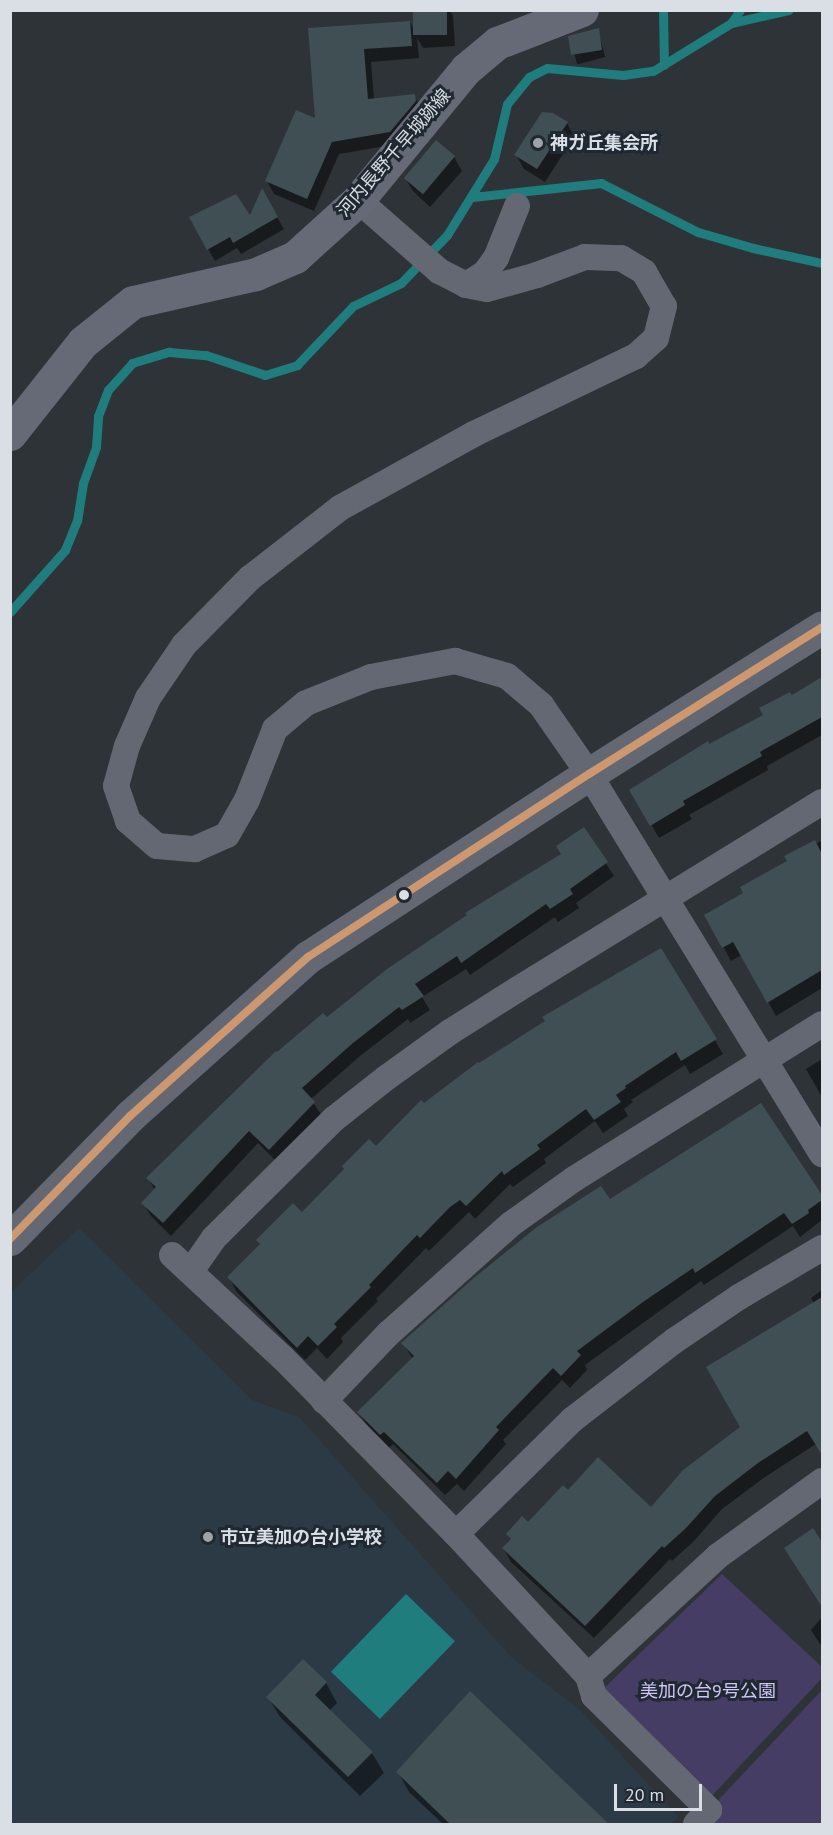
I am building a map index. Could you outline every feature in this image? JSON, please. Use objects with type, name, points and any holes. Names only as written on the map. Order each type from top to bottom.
[{"type":"main road","name":"河内長野千早城跡線","points":[[10,434],[83,342],[133,302],[256,274],[295,257],[366,207],[466,69],[497,43],[582,10]]},
{"type":"street","points":[[466,285],[485,273],[496,258],[518,206]]},
{"type":"street","points":[[366,207],[439,271],[466,285],[488,289],[537,275],[585,257],[621,258],[644,272],[664,306],[656,338],[636,356],[474,434],[340,508],[250,578],[184,645],[147,698],[127,746],[116,786],[128,821],[157,846],[195,849],[227,835],[248,800],[275,729],[306,703],[371,677],[455,661],[507,676],[541,705],[589,774],[822,1154]]},
{"type":"street","points":[[10,1239],[130,1116],[308,957],[589,774],[822,627]]},
{"type":"street","points":[[696,1824],[709,1810],[594,1696],[588,1676],[456,1534],[182,1263],[214,1238],[343,1112],[450,1032],[822,802]]},
{"type":"street","points":[[324,1401],[388,1334],[512,1224],[574,1179],[822,1024]]},
{"type":"street","points":[[456,1534],[572,1420],[674,1341],[740,1297],[822,1248]]},
{"type":"street","points":[[588,1676],[718,1556],[822,1481]]},
{"type":"shaded area","name":"市立美加の台小学校","points":[[79,1228],[252,1400],[299,1417],[512,1658],[579,1709],[678,1817],[670,1824],[11,1824],[11,1292]]},
{"type":"green space","name":"美加の台9号公園","points":[[722,1574],[822,1667],[822,1678],[709,1799],[602,1690]]},
{"type":"green space","points":[[822,1690],[822,1824],[696,1824],[709,1810]]},
{"type":"water","points":[[406,1594],[455,1641],[380,1719],[331,1672]]},
{"type":"building","points":[[413,10],[447,10],[447,35],[413,35]]},
{"type":"building","points":[[410,21],[412,46],[364,49],[368,99],[415,94],[416,101],[390,132],[332,142],[307,199],[265,181],[296,110],[315,118],[308,28]]},
{"type":"building","points":[[599,28],[602,50],[571,55],[568,36]]},
{"type":"building","name":"神ガ丘集会所","points":[[542,112],[553,113],[568,122],[537,169],[514,155]]},
{"type":"building","points":[[436,140],[455,156],[423,194],[404,178]]},
{"type":"building","points":[[262,188],[278,217],[233,243],[230,237],[207,250],[189,217],[236,194],[250,215]]},
{"type":"building","points":[[822,677],[822,717],[760,752],[762,756],[683,801],[685,805],[650,826],[629,790],[708,741],[709,744],[763,715],[759,708],[790,692],[792,695]]},
{"type":"building","points":[[584,827],[608,862],[570,889],[573,894],[550,909],[546,904],[461,963],[457,956],[415,984],[424,996],[402,1010],[399,1007],[353,1043],[302,1088],[315,1102],[269,1150],[249,1131],[163,1223],[141,1203],[156,1187],[146,1178],[276,1051],[323,1013],[327,1017],[387,969],[467,915],[465,913],[561,854],[556,846]]},
{"type":"building","points":[[815,840],[822,854],[822,970],[767,1003],[733,942],[722,948],[704,915],[743,893],[740,887],[787,861],[784,856]]},
{"type":"building","points":[[661,948],[717,1039],[681,1061],[676,1052],[625,1086],[626,1088],[616,1095],[621,1102],[594,1120],[586,1109],[537,1145],[540,1149],[504,1175],[502,1171],[466,1206],[460,1200],[450,1207],[420,1238],[417,1235],[369,1285],[371,1287],[334,1324],[337,1327],[318,1346],[308,1336],[297,1348],[227,1277],[260,1244],[256,1240],[293,1203],[302,1212],[344,1169],[342,1166],[369,1139],[376,1146],[421,1100],[424,1103],[478,1062],[545,1021],[542,1017]]},
{"type":"building","points":[[761,1103],[822,1195],[822,1200],[808,1210],[809,1213],[792,1224],[784,1213],[695,1273],[693,1268],[577,1351],[581,1355],[561,1376],[553,1368],[496,1427],[499,1430],[456,1479],[448,1471],[437,1483],[384,1432],[380,1435],[357,1412],[414,1356],[401,1343],[475,1277],[537,1227],[601,1186],[610,1199]]},
{"type":"building","points":[[822,1297],[822,1455],[807,1431],[758,1463],[715,1496],[686,1528],[664,1548],[662,1546],[585,1626],[502,1548],[511,1539],[506,1534],[522,1516],[528,1522],[563,1485],[568,1490],[598,1457],[651,1507],[683,1470],[740,1427],[706,1367]]},
{"type":"building","points":[[813,1528],[822,1542],[822,1607],[784,1548]]},
{"type":"building","points":[[303,1659],[327,1682],[315,1695],[373,1752],[348,1777],[266,1697]]},
{"type":"building","points":[[470,1691],[609,1824],[450,1824],[396,1772]]},
{"type":"waterway","points":[[663,10],[664,65]]},
{"type":"waterway","points":[[731,23],[740,10]]},
{"type":"waterway","points":[[10,612],[65,550],[77,521],[83,483],[96,447],[98,416],[108,390],[132,363],[169,352],[206,355],[265,375],[297,365],[353,306],[401,283],[447,235],[494,159],[507,104],[529,77],[547,68],[623,75],[653,71],[731,23],[789,10]]},
{"type":"waterway","points":[[472,197],[601,183],[698,232],[753,248],[822,263]]},
{"type":"transit line","points":[[10,1239],[130,1116],[308,957],[589,774],[822,627]]},
{"type":"place","name":"神ガ丘集会所","points":[[538,143]]},
{"type":"place","name":"市立美加の台小学校","points":[[208,1537]]}]
